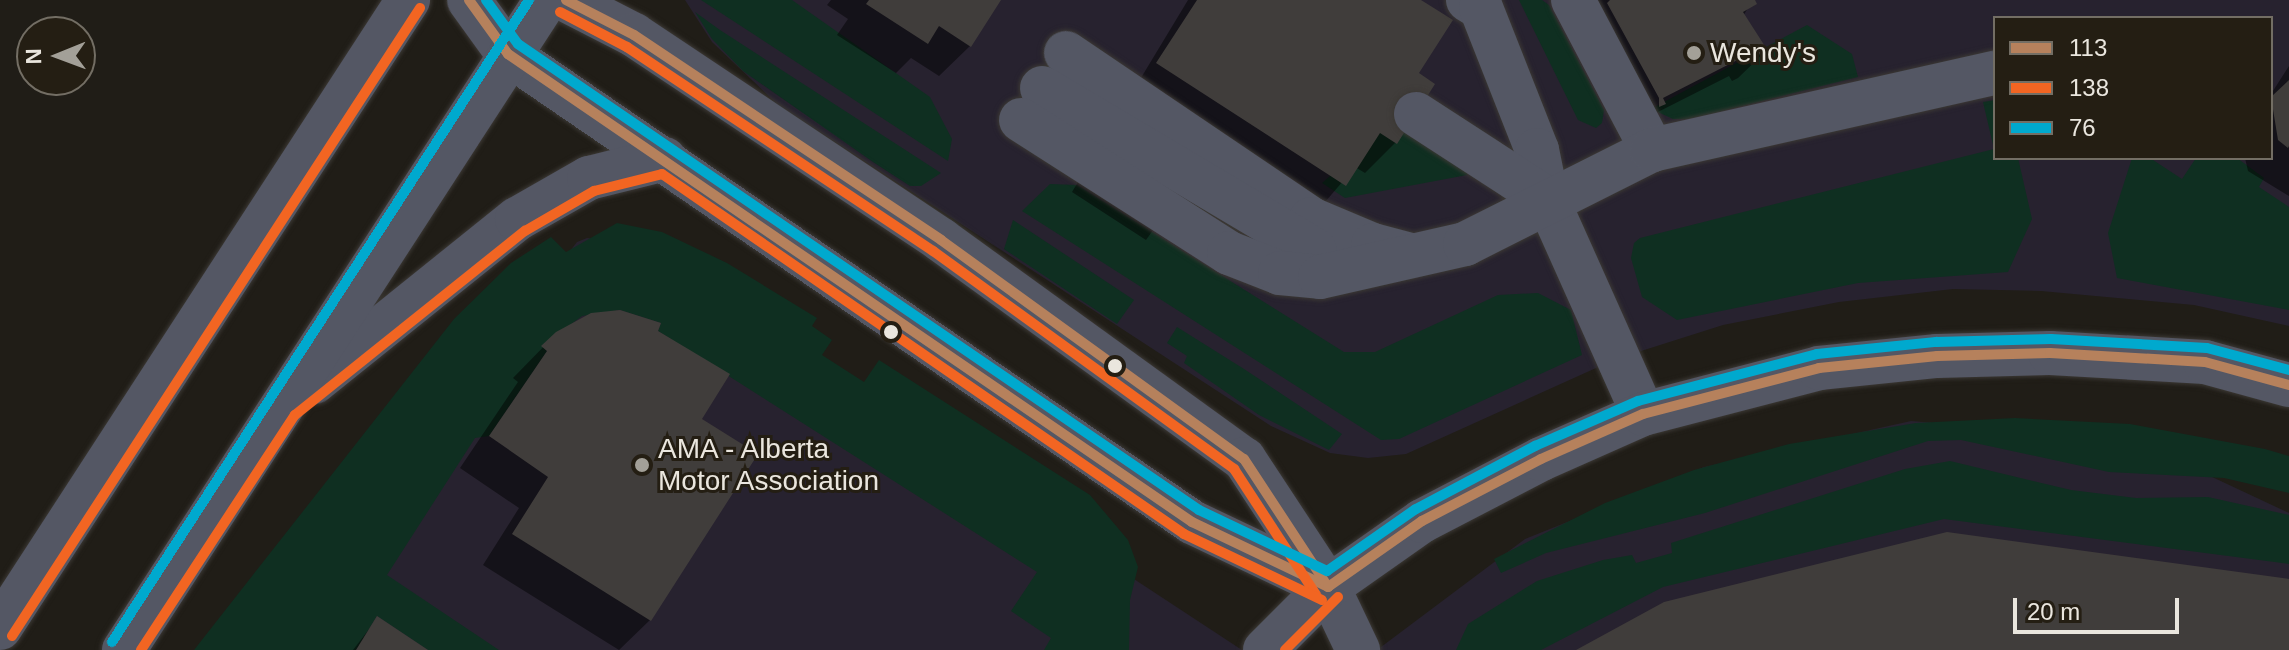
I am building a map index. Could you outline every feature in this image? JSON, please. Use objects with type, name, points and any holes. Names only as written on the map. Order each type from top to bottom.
[{"type":"street","points":[[0,628],[408,0]]},
{"type":"street","points":[[469,0],[508,54],[1192,522],[1328,587]]},
{"type":"street","points":[[124,650],[285,405],[508,54],[546,0]]},
{"type":"street","points":[[566,0],[653,47],[941,240],[1244,459],[1328,587],[1358,650]]},
{"type":"street","points":[[1573,0],[1652,150]]},
{"type":"street","points":[[1476,3],[1537,150],[1547,199],[1643,414]]},
{"type":"street","points":[[1394,260],[1373,245],[1311,219],[1043,87],[1229,253],[1280,273],[1320,277],[1465,244],[1547,199],[1652,150],[1993,73]]},
{"type":"street","points":[[1416,114],[1547,199]]},
{"type":"street","points":[[285,405],[517,219],[589,178],[665,159]]},
{"type":"street","points":[[1265,650],[1328,587],[1422,521],[1541,459],[1643,414],[1819,368],[1937,356],[2050,353],[2205,362],[2289,385]]},
{"type":"shaded area","points":[[685,0],[2289,0],[2289,326],[2194,305],[2041,291],[1953,289],[1839,302],[1723,325],[1616,359],[1406,454],[1368,458],[1330,453],[1271,426],[777,104],[712,42]]},
{"type":"shaded area","points":[[587,238],[621,242],[1242,650],[258,650],[577,242]]},
{"type":"shaded area","points":[[1911,421],[2131,439],[2289,513],[2289,650],[1377,650],[1525,539],[1704,467]]},
{"type":"green space","points":[[701,0],[792,0],[930,97],[952,139],[948,161]]},
{"type":"green space","points":[[1519,0],[1542,0],[1549,5],[1604,110],[1602,123],[1596,128],[1578,120]]},
{"type":"green space","points":[[695,12],[941,173],[921,186],[910,186],[873,162],[743,71],[712,39]]},
{"type":"green space","points":[[1807,25],[1852,54],[1858,77],[1690,119],[1673,119],[1651,109]]},
{"type":"green space","points":[[1993,100],[1993,145],[1983,102]]},
{"type":"green space","points":[[1408,127],[1469,170],[1467,175],[1345,198],[1322,183],[1380,133]]},
{"type":"green space","points":[[1993,149],[1993,160],[2018,160],[2032,219],[2008,272],[1858,283],[1677,320],[1642,297],[1631,258],[1634,243],[1640,238]]},
{"type":"green space","points":[[2131,160],[2153,160],[2182,179],[2195,160],[2240,160],[2264,178],[2259,187],[2289,207],[2289,310],[2117,278],[2108,233]]},
{"type":"green space","points":[[1050,184],[1077,185],[1344,352],[1375,352],[1498,295],[1538,293],[1571,310],[1582,355],[1399,439],[1381,440],[1022,211]]},
{"type":"green space","points":[[1013,220],[1134,300],[1117,324],[1004,249]]},
{"type":"green space","points":[[617,223],[662,232],[727,263],[817,318],[812,326],[832,340],[822,355],[864,382],[879,360],[1090,495],[1128,540],[1138,567],[1130,600],[1129,650],[1044,650],[1051,638],[1011,611],[1037,572],[658,331],[661,323],[620,310],[582,316],[542,346],[547,351],[489,436],[475,438],[387,575],[499,650],[428,650],[377,616],[356,650],[194,650],[454,319],[511,263],[551,237],[566,252]]},
{"type":"green space","points":[[1177,327],[1342,434],[1329,450],[1259,415],[1184,363],[1187,356],[1167,343]]},
{"type":"green space","points":[[2015,418],[2130,424],[2265,449],[2289,456],[2289,493],[2224,478],[2109,472],[1961,440],[1928,441],[1705,513],[1546,553],[1501,573],[1494,559],[1605,503],[1694,470],[1789,444],[1916,423]]},
{"type":"green space","points":[[1950,461],[2071,490],[2136,498],[2208,497],[2289,515],[2289,564],[1944,519],[1663,587],[1541,650],[1456,650],[1468,624],[1537,581],[1603,560],[1632,555],[1636,563],[1672,553],[1671,543],[1905,469]]},
{"type":"building","points":[[869,0],[1001,0],[971,47],[939,26],[928,44],[866,4]]},
{"type":"building","points":[[1197,0],[1421,0],[1453,20],[1419,73],[1435,84],[1397,144],[1380,133],[1346,186],[1156,63]]},
{"type":"building","name":"Wendy's","points":[[1610,0],[1755,0],[1757,4],[1743,12],[1768,51],[1760,55],[1757,50],[1663,98],[1666,104],[1659,107],[1659,98],[1607,3]]},
{"type":"building","points":[[2289,80],[2288,148],[2278,140],[2273,95]]},
{"type":"building","name":"AMA - Alberta Motor Association","points":[[620,310],[661,323],[658,331],[730,374],[702,419],[758,454],[651,621],[512,534],[548,477],[489,436],[547,351],[541,346],[556,332],[591,313]]},
{"type":"building","points":[[1947,532],[2289,579],[2289,650],[1576,650],[1664,602]]},
{"type":"building","points":[[377,616],[428,650],[356,650]]},
{"type":"transit line","name":"113","points":[[469,0],[508,54],[1192,522],[1328,587]]},
{"type":"transit line","name":"76","points":[[486,0],[518,44],[1199,510],[1327,571],[1416,509],[1535,446],[1638,401],[1817,354],[1936,342],[2051,339],[2207,348],[2289,370]]},
{"type":"transit line","name":"76","points":[[112,642],[529,0]]},
{"type":"transit line","name":"113","points":[[566,0],[634,35],[941,240],[1244,459],[1328,587]]},
{"type":"transit line","name":"138","points":[[12,636],[420,8]]},
{"type":"transit line","name":"138","points":[[560,12],[627,47],[933,251],[1234,469],[1316,595]]},
{"type":"transit line","name":"138","points":[[141,650],[295,415],[525,231],[594,191],[662,174],[1184,534],[1322,600]]},
{"type":"transit line","name":"113","points":[[1328,587],[1422,521],[1541,459],[1643,414],[1819,368],[1937,356],[2050,353],[2205,362],[2289,385]]},
{"type":"transit line","name":"138","points":[[1285,650],[1338,597]]},
{"type":"place","name":"Wendy's","points":[[1694,53]]},
{"type":"place","name":"AMA - Alberta Motor Association","points":[[642,465]]}]
